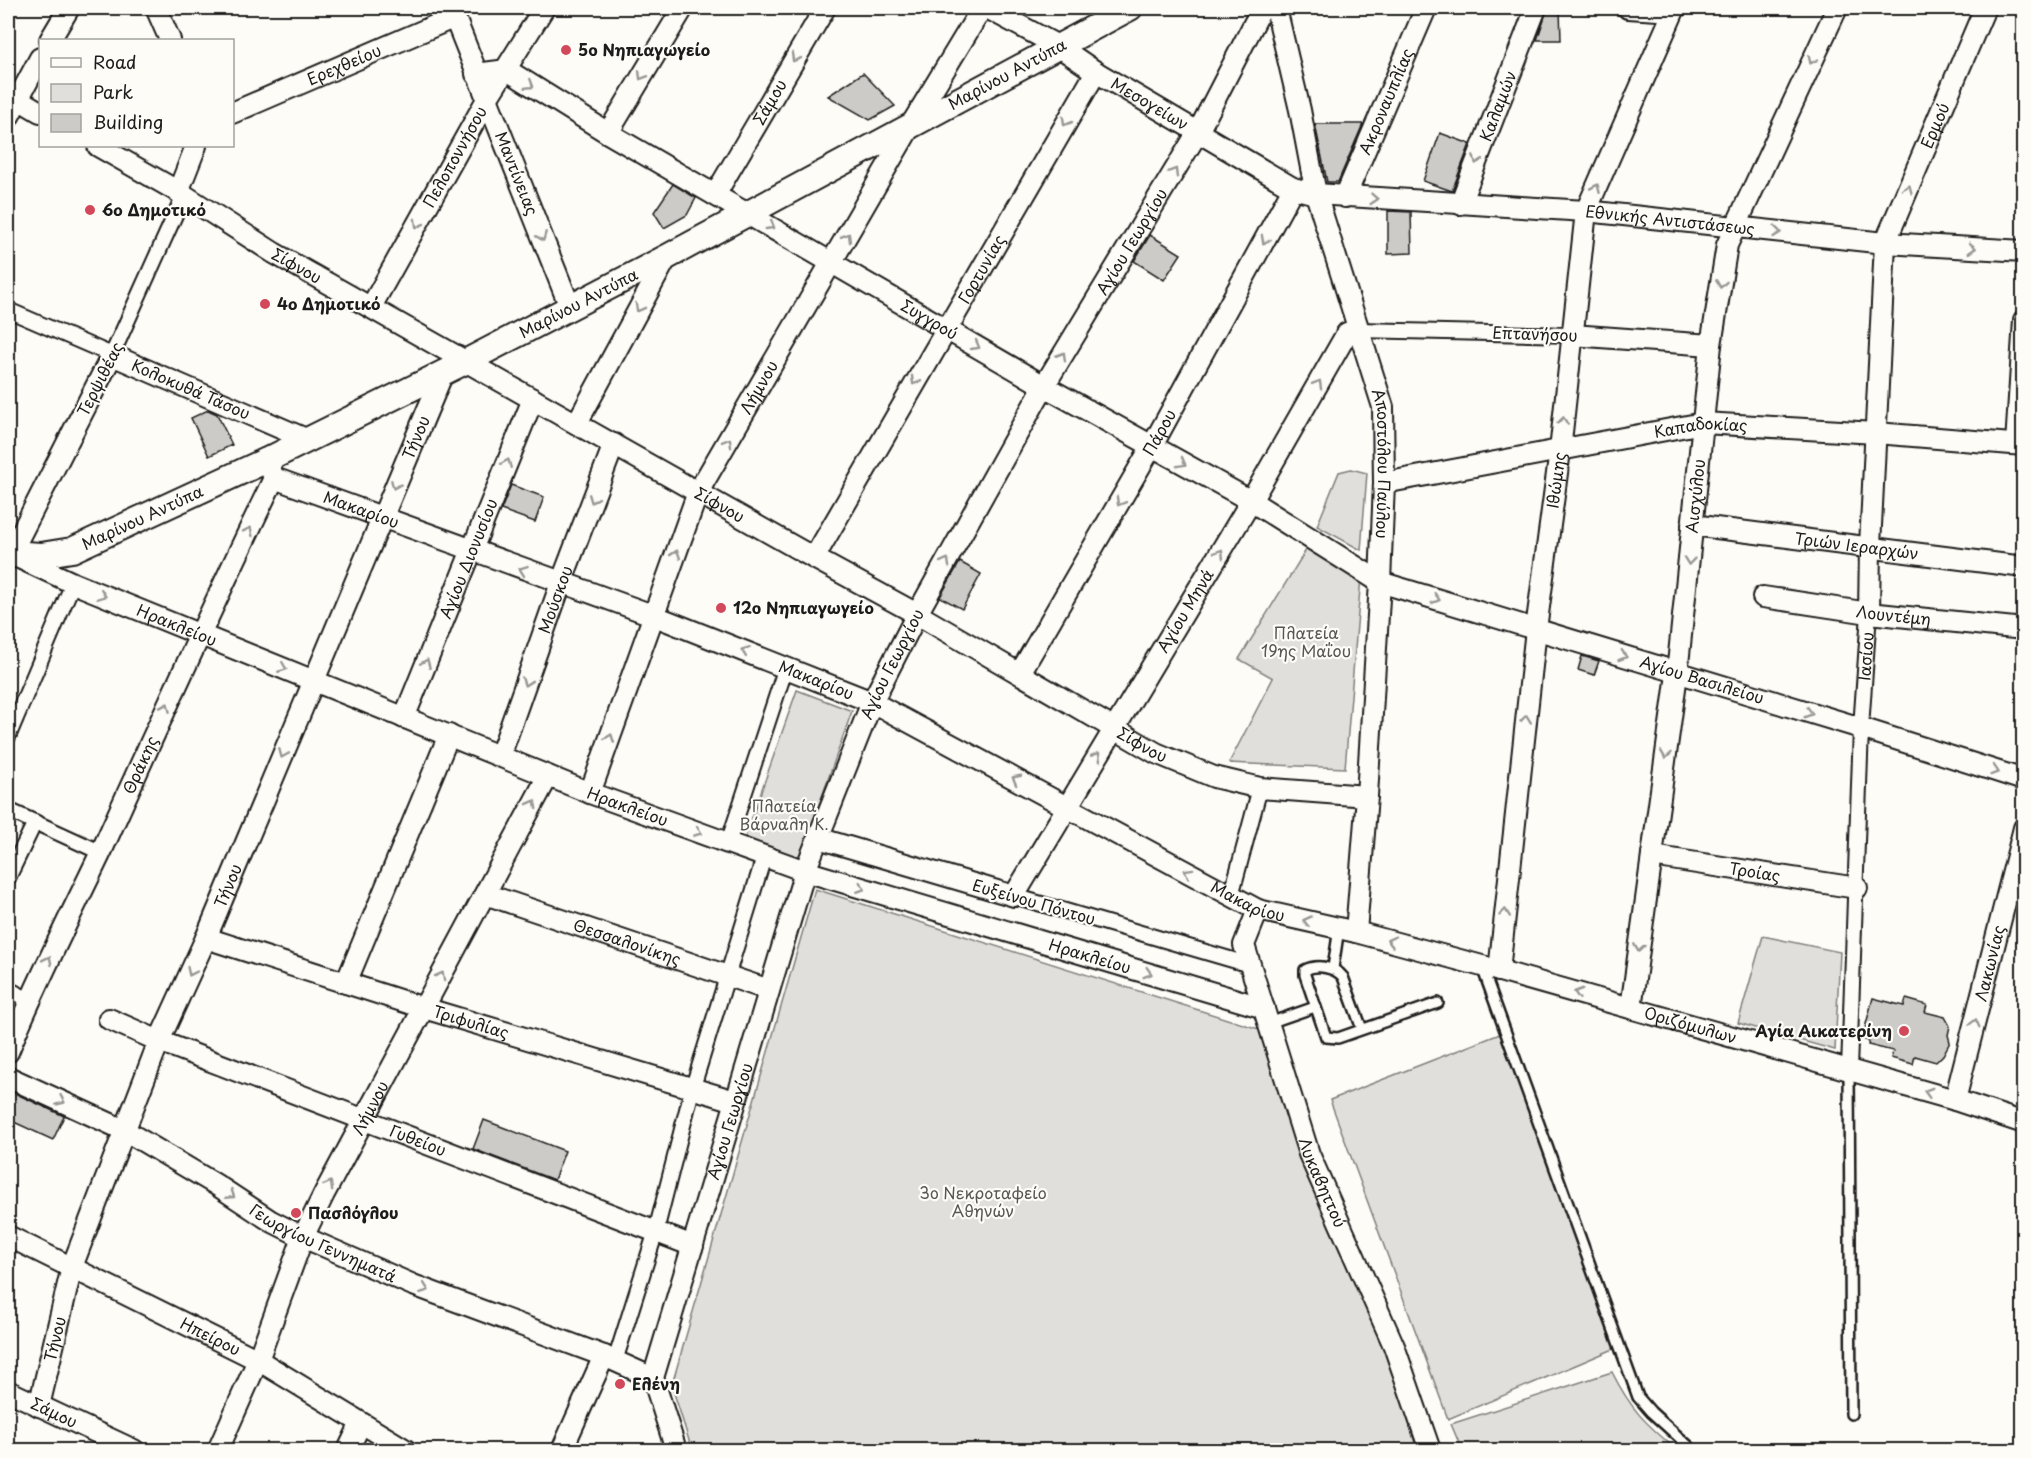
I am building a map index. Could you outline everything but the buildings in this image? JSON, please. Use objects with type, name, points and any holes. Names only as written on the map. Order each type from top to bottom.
[{"type":"street","points":[[51,39],[69,8]]},
{"type":"street","points":[[156,8],[170,39]]},
{"type":"street","name":"Πελοποννήσου","points":[[371,307],[487,99],[544,8]]},
{"type":"street","points":[[608,133],[682,8]]},
{"type":"street","name":"Σάμου","points":[[715,195],[825,8]]},
{"type":"street","name":"Λήμνου","points":[[590,793],[698,492],[911,125],[982,8]]},
{"type":"street","name":"Μεσογείων","points":[[987,8],[1058,46],[1096,72],[1293,188],[1316,194]]},
{"type":"street","name":"Μαρίνου Αντύπα","points":[[8,556],[41,555],[72,549],[271,469],[308,440],[467,362],[667,257],[1129,8]]},
{"type":"street","name":"Αγίου Γεωργίου","points":[[653,1378],[805,871],[872,702],[917,614],[1044,386],[1198,132],[1262,8]]},
{"type":"street","name":"Αποστόλου Παύλου","points":[[1276,8],[1300,110],[1316,194],[1383,407],[1384,483],[1380,582],[1367,796],[1348,930]]},
{"type":"street","name":"Ακροναυπλίας","points":[[1346,197],[1426,8]]},
{"type":"street","name":"Καλαμών","points":[[1460,204],[1536,8]]},
{"type":"street","points":[[1628,8],[1674,9]]},
{"type":"street","name":"Αισχύλου","points":[[1631,1008],[1677,674],[1711,345],[1727,245],[1837,8]]},
{"type":"street","name":"Ερμού","points":[[1885,243],[1985,8]]},
{"type":"street","name":"Ιθώμης","points":[[1490,968],[1560,451],[1586,211],[1674,9]]},
{"type":"street","name":"Μαντίνειας","points":[[453,12],[570,306]]},
{"type":"street","name":"Ερεχθείου","points":[[234,112],[453,12]]},
{"type":"street","points":[[8,118],[13,96],[39,59]]},
{"type":"street","points":[[476,74],[507,70]]},
{"type":"street","name":"Συγγρού","points":[[507,70],[608,133],[1044,386],[1251,501],[1380,582]]},
{"type":"street","name":"Γορτυνίας","points":[[814,558],[945,328],[1096,72]]},
{"type":"street","points":[[13,96],[39,111]]},
{"type":"street","name":"Σίφνου","points":[[100,147],[181,194],[274,253],[917,614],[1156,753],[1214,777],[1260,788],[1367,796]]},
{"type":"street","name":"Τερψιθέας","points":[[8,556],[112,355],[181,194],[196,147]]},
{"type":"street","name":"Πάρου","points":[[1020,673],[1152,446],[1293,188]]},
{"type":"street","name":"Εθνικής Αντιστάσεως","points":[[1316,194],[1586,211],[1885,243],[2024,251]]},
{"type":"street","name":"Ιασίου","points":[[1849,1070],[1861,728],[1869,613],[1870,546],[1885,243]]},
{"type":"street","points":[[577,423],[667,257]]},
{"type":"street","name":"Κολοκυθά Τάσου","points":[[8,310],[308,440]]},
{"type":"street","points":[[2020,445],[2024,320]]},
{"type":"street","name":"Επτανήσου","points":[[1358,330],[1572,335],[1711,345]]},
{"type":"street","name":"Αγίου Μηνά","points":[[1014,896],[1251,501],[1347,333],[1358,330]]},
{"type":"street","name":"Τήνου","points":[[39,1406],[72,1267],[124,1130],[159,1041],[206,938],[443,373]]},
{"type":"street","name":"Αγίου Διονυσίου","points":[[404,718],[533,399]]},
{"type":"street","name":"Καπαδοκίας","points":[[1384,483],[1703,423],[1876,433],[2020,445]]},
{"type":"street","name":"Μούσκου","points":[[500,756],[561,583],[614,444]]},
{"type":"street","name":"Μακαρίου","points":[[271,469],[381,517],[655,616],[872,702],[1257,910],[1348,930]]},
{"type":"street","name":"Θράκης","points":[[8,1052],[29,1000],[100,852],[271,469]]},
{"type":"street","name":"Τριών Ιεραρχών","points":[[1692,525],[2024,567]]},
{"type":"street","name":"Ηρακλείου","points":[[8,556],[590,793],[805,871],[1266,1015]]},
{"type":"street","name":"Αγίου Βασιλείου","points":[[1380,582],[1861,728],[2024,780]]},
{"type":"street","points":[[8,737],[73,583]]},
{"type":"street","name":"Λουντέμη","points":[[1763,597],[1869,613],[2024,629]]},
{"type":"street","points":[[728,843],[786,667]]},
{"type":"street","points":[[346,982],[448,735]]},
{"type":"street","name":"Λήμνου","points":[[218,1450],[258,1360],[303,1237],[324,1194],[548,776]]},
{"type":"street","points":[[1231,896],[1260,788]]},
{"type":"street","points":[[8,810],[100,852]]},
{"type":"street","points":[[8,878],[13,851],[35,822]]},
{"type":"street","name":"Λακωνίας","points":[[1956,1100],[2024,828]]},
{"type":"street","name":"Ευξείνου Πόντου","points":[[818,838],[1250,965]]},
{"type":"street","points":[[562,1450],[610,1359],[656,1231],[692,1089],[764,856]]},
{"type":"street","name":"Τροίας","points":[[1652,856],[1857,888]]},
{"type":"street","name":"Θεσσαλονίκης","points":[[485,894],[769,990]]},
{"type":"street","name":"Λυκαβηττού","points":[[1257,910],[1244,945],[1309,1154],[1394,1346],[1430,1450]]},
{"type":"street","name":"Οριζόμυλων","points":[[1348,930],[1956,1100],[2024,1123]]},
{"type":"street","name":"Τριφυλίας","points":[[206,938],[424,1008],[735,1101]]},
{"type":"street","points":[[8,990],[29,1000]]},
{"type":"street","name":"Γυθείου","points":[[109,1019],[159,1041],[693,1246]]},
{"type":"street","name":"Γεωργίου Γεννηματά","points":[[8,1077],[124,1130],[198,1174],[270,1221],[303,1237],[414,1285],[610,1359],[653,1378]]},
{"type":"street","name":"Ηπείρου","points":[[8,1236],[258,1360],[406,1450]]},
{"type":"street","points":[[653,1378],[676,1450]]},
{"type":"street","name":"Σάμου","points":[[8,1391],[134,1450]]},
{"type":"street","points":[[348,1450],[361,1423]]},
{"type":"lane","points":[[1333,968],[1348,930]]},
{"type":"lane","points":[[1362,1029],[1343,977],[1333,968],[1305,970],[1326,1036],[1338,1038],[1438,1003]]},
{"type":"lane","points":[[1490,968],[1638,1397],[1693,1450]]},
{"type":"lane","points":[[1266,1015],[1315,1007]]},
{"type":"lane","points":[[1849,1070],[1851,1414]]},
{"type":"green space","points":[[1351,469],[1367,473],[1361,550],[1317,526],[1339,472]]},
{"type":"green space","name":"Πλατεία 19ης Μαΐου","points":[[1309,545],[1361,577],[1345,768],[1229,763],[1273,678],[1239,659]]},
{"type":"green space","name":"Πλατεία Βάρναλη Κ.","points":[[797,690],[852,711],[800,859],[745,837]]},
{"type":"green space","name":"3ο Νεκροταφείο Αθηνών","points":[[815,889],[1262,1030],[1390,1359],[1417,1450],[692,1450],[673,1390],[673,1381]]},
{"type":"green space","points":[[1763,936],[1840,952],[1835,1050],[1738,1023]]},
{"type":"green space","points":[[1500,1034],[1623,1345],[1448,1419],[1330,1100]]},
{"type":"green space","points":[[1612,1372],[1640,1415],[1677,1450],[1462,1450],[1451,1424]]},
{"type":"place","name":"5ο Νηπιαγωγείο","points":[[566,50]]},
{"type":"place","name":"6ο Δημοτικό","points":[[90,210]]},
{"type":"place","name":"4ο Δημοτικό","points":[[265,304]]},
{"type":"place","name":"12ο Νηπιαγωγείο","points":[[721,608]]},
{"type":"place","name":"Αγία Αικατερίνη","points":[[1904,1031]]},
{"type":"place","name":"Πασλόγλου","points":[[296,1213]]},
{"type":"place","name":"Ελένη","points":[[620,1384]]}]
